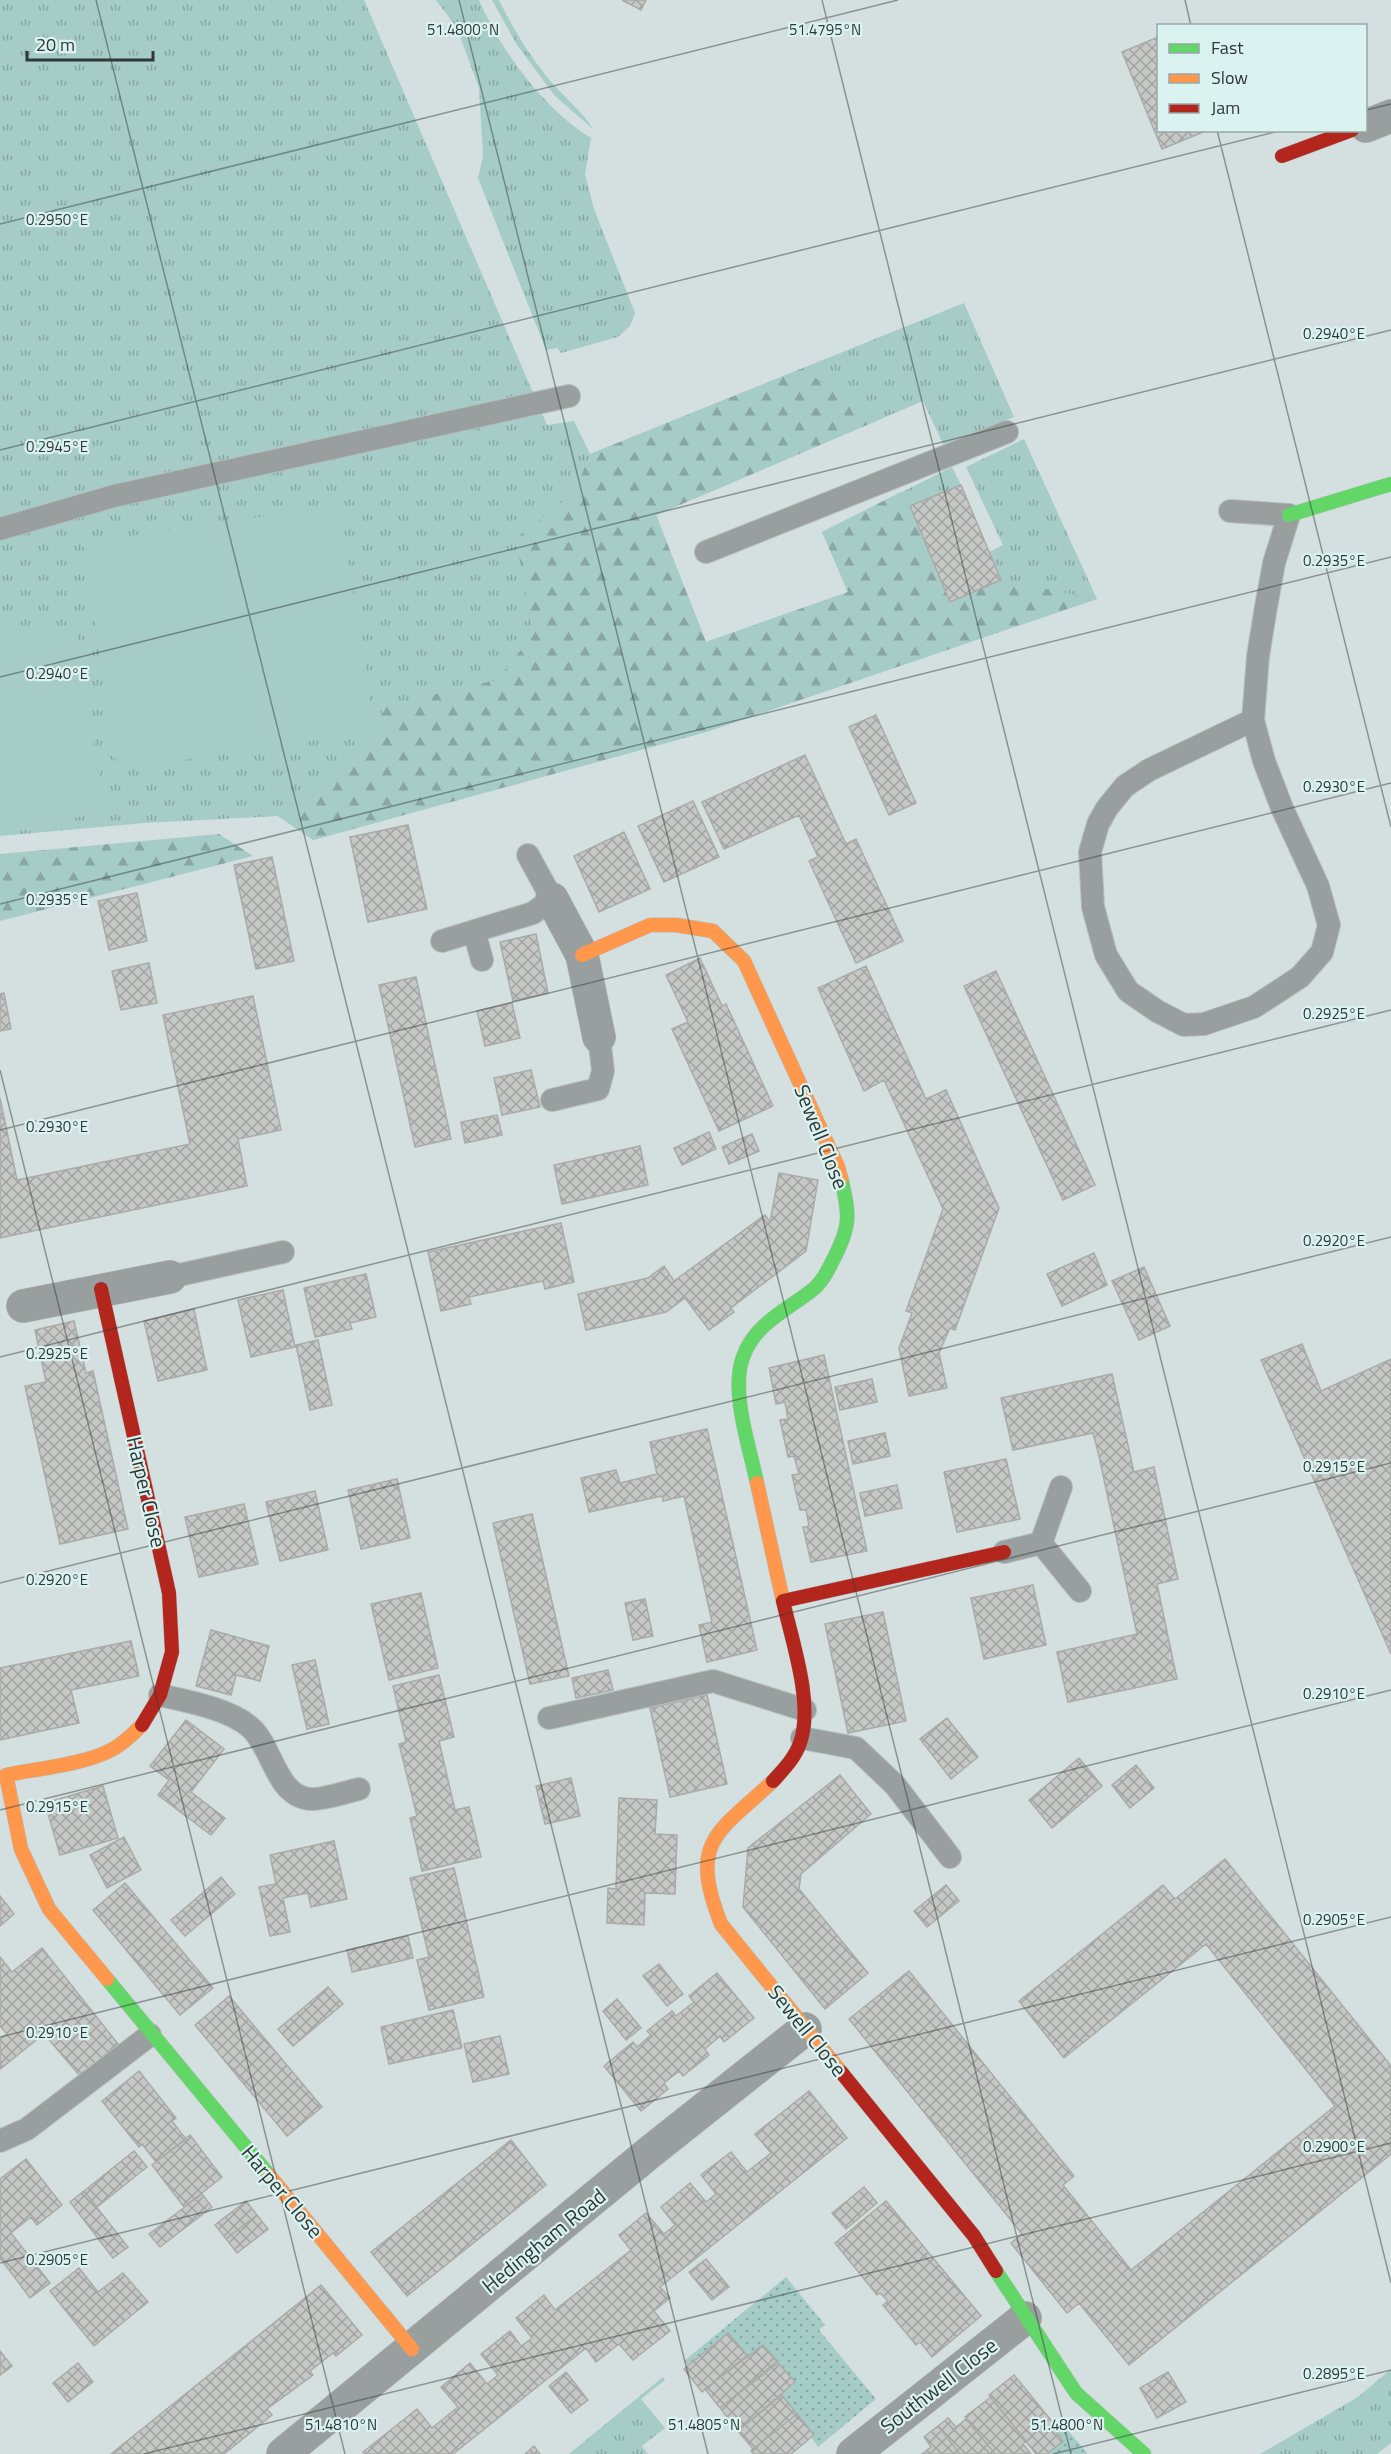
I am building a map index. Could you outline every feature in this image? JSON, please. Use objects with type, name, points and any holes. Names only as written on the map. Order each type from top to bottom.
[{"type":"street","points":[[1367,125],[1391,116]]},
{"type":"street","points":[[1282,156],[1347,132]]},
{"type":"street","points":[[1289,515],[1391,484]]},
{"type":"street","points":[[552,899],[582,955],[599,1037]]},
{"type":"street","name":"Sewell Close","points":[[582,955],[651,926],[676,925],[713,931],[744,961],[838,1167],[847,1205],[848,1223],[839,1252],[824,1277],[813,1290],[772,1317],[751,1339],[742,1358],[738,1378],[740,1402],[805,1710],[802,1738],[792,1760],[775,1779],[725,1823],[712,1845],[706,1871],[710,1897],[721,1924],[974,2236],[1025,2318],[1076,2393],[1144,2454]]},
{"type":"street","points":[[23,1306],[171,1277]]},
{"type":"street","name":"Harper Close","points":[[101,1289],[169,1593],[172,1652],[160,1695],[143,1724],[128,1739],[112,1750],[93,1757],[3,1776],[21,1849],[49,1910],[150,2035],[412,2349]]},
{"type":"street","points":[[783,1601],[1004,1552]]},
{"type":"street","name":"Hedingham Road","points":[[283,2454],[650,2152],[805,2029]]},
{"type":"street","name":"Southwell Close","points":[[854,2454],[1025,2318]]},
{"type":"lane","points":[[0,529],[114,496],[569,396]]},
{"type":"lane","points":[[706,552],[1007,432]]},
{"type":"lane","points":[[1230,511],[1289,515],[1274,563],[1266,607],[1253,700],[1253,720],[1264,761],[1282,808],[1318,886],[1329,925],[1322,952],[1300,977],[1254,1006],[1204,1024],[1184,1025],[1157,1011],[1128,991],[1106,955],[1093,907],[1090,852],[1102,816],[1125,786],[1149,770],[1253,720]]},
{"type":"lane","points":[[442,941],[533,913],[552,899],[528,855]]},
{"type":"lane","points":[[474,931],[482,960]]},
{"type":"lane","points":[[552,1100],[598,1089],[603,1071],[599,1037]]},
{"type":"lane","points":[[171,1277],[283,1252]]},
{"type":"lane","points":[[1041,1543],[1061,1487]]},
{"type":"lane","points":[[1004,1552],[1041,1543]]},
{"type":"lane","points":[[1041,1543],[1080,1591]]},
{"type":"lane","points":[[549,1718],[713,1681],[805,1710]]},
{"type":"lane","points":[[160,1695],[230,1715],[250,1727],[267,1747],[279,1778],[294,1794],[310,1799],[359,1789]]},
{"type":"lane","points":[[802,1738],[856,1748],[895,1785],[950,1857]]},
{"type":"lane","points":[[0,2141],[27,2129],[150,2035]]},
{"type":"green space","points":[[0,0],[364,0],[547,425],[574,421],[590,454],[964,303],[1014,417],[944,446],[923,401],[656,515],[706,642],[848,592],[822,532],[952,467],[961,485],[950,601],[1000,580],[989,552],[1003,545],[966,467],[1024,439],[1097,599],[706,732],[313,840],[278,816],[145,823],[0,836]]},
{"type":"green space","points":[[436,0],[479,0],[499,39],[526,77],[557,111],[591,138],[585,174],[594,209],[635,313],[630,326],[618,337],[561,353],[557,348],[546,350],[478,178],[483,156],[479,88],[457,28]]},
{"type":"green space","points":[[492,0],[499,0],[521,40],[540,68],[594,130],[555,96],[517,45]]},
{"type":"green space","points":[[801,369],[881,419],[656,515],[706,642],[848,592],[822,532],[901,492],[910,506],[950,601],[1001,580],[1097,599],[706,732],[313,840],[278,816],[380,737],[384,706],[497,680],[533,635],[516,538],[575,492],[590,454]]},
{"type":"green space","points":[[340,505],[374,731],[117,770],[83,543]]},
{"type":"green space","points":[[77,628],[104,813],[0,829],[0,636]]},
{"type":"green space","points":[[219,834],[253,856],[0,921],[0,854]]},
{"type":"green space","points":[[786,2277],[825,2325],[819,2330],[876,2399],[818,2447],[811,2437],[813,2435],[781,2394],[794,2382],[762,2372],[777,2361],[763,2345],[748,2356],[728,2333],[688,2366],[684,2361]]},
{"type":"green space","points":[[1391,2369],[1391,2443],[1377,2454],[1260,2454],[1358,2397]]},
{"type":"green space","points":[[663,2377],[665,2380],[641,2399],[665,2428],[642,2446],[648,2454],[569,2454]]},
{"type":"green space","points":[[1060,2421],[1088,2454],[1047,2454],[1063,2441],[1053,2427]]},
{"type":"building","points":[[622,0],[646,0],[641,10]]},
{"type":"building","points":[[1157,37],[1157,132],[1203,132],[1162,149],[1122,52]]},
{"type":"building","points":[[961,485],[1001,580],[950,602],[910,506]]},
{"type":"building","points":[[876,715],[916,803],[889,815],[849,727]]},
{"type":"building","points":[[805,755],[846,844],[856,839],[903,941],[856,963],[809,861],[818,857],[799,815],[724,849],[702,802]]},
{"type":"building","points":[[693,801],[719,857],[664,882],[638,826]]},
{"type":"building","points":[[408,825],[427,909],[368,922],[350,837]]},
{"type":"building","points":[[624,832],[650,889],[599,912],[574,856]]},
{"type":"building","points":[[272,857],[294,961],[256,969],[234,865]]},
{"type":"building","points":[[137,893],[147,941],[109,950],[98,901]]},
{"type":"building","points":[[536,934],[548,993],[513,1001],[500,942]]},
{"type":"building","points":[[700,958],[722,1006],[726,1004],[773,1106],[719,1131],[672,1029],[688,1022],[666,975]]},
{"type":"building","points":[[149,963],[157,1003],[121,1010],[112,971]]},
{"type":"building","points":[[866,966],[926,1099],[946,1090],[999,1208],[955,1330],[950,1328],[939,1353],[947,1388],[909,1396],[899,1348],[912,1313],[906,1311],[943,1209],[884,1080],[864,1091],[818,988]]},
{"type":"building","points":[[996,971],[1095,1185],[1063,1200],[964,986]]},
{"type":"building","points":[[416,977],[451,1139],[415,1147],[379,985]]},
{"type":"building","points":[[4,993],[11,1029],[0,1031],[0,994]]},
{"type":"building","points":[[253,996],[281,1130],[238,1139],[247,1186],[0,1238],[0,1098],[17,1180],[190,1144],[163,1015]]},
{"type":"building","points":[[512,1003],[520,1038],[485,1046],[477,1011]]},
{"type":"building","points":[[531,1070],[540,1107],[502,1115],[494,1078]]},
{"type":"building","points":[[497,1115],[502,1135],[465,1143],[461,1122]]},
{"type":"building","points":[[709,1132],[716,1149],[682,1165],[674,1148]]},
{"type":"building","points":[[752,1134],[759,1151],[729,1164],[722,1147]]},
{"type":"building","points":[[640,1146],[648,1185],[562,1204],[554,1165]]},
{"type":"building","points":[[779,1173],[818,1180],[806,1251],[731,1308],[734,1312],[709,1330],[685,1298],[666,1312],[586,1330],[578,1294],[648,1278],[664,1266],[674,1281],[765,1215],[770,1222]]},
{"type":"building","points":[[561,1223],[574,1282],[545,1289],[543,1281],[469,1297],[471,1304],[441,1311],[428,1252]]},
{"type":"building","points":[[1094,1253],[1107,1285],[1062,1306],[1047,1274]]},
{"type":"building","points":[[1144,1267],[1170,1326],[1139,1340],[1112,1281]]},
{"type":"building","points":[[366,1274],[376,1317],[350,1323],[352,1329],[315,1337],[304,1288]]},
{"type":"building","points":[[283,1290],[295,1347],[251,1357],[238,1300]]},
{"type":"building","points":[[194,1309],[207,1370],[158,1381],[144,1321]]},
{"type":"building","points":[[74,1321],[86,1373],[93,1371],[128,1529],[60,1544],[25,1386],[46,1382],[35,1330]]},
{"type":"building","points":[[318,1340],[332,1405],[310,1410],[296,1345]]},
{"type":"building","points":[[1302,1344],[1321,1391],[1391,1359],[1391,1654],[1261,1360]]},
{"type":"building","points":[[824,1355],[867,1551],[811,1562],[803,1527],[809,1526],[806,1510],[800,1510],[792,1475],[799,1474],[794,1456],[788,1457],[780,1420],[788,1419],[785,1402],[776,1404],[769,1368]]},
{"type":"building","points":[[1112,1374],[1134,1472],[1154,1467],[1178,1579],[1157,1584],[1177,1679],[1068,1702],[1057,1652],[1137,1634],[1099,1456],[1093,1433],[1013,1450],[1001,1398]]},
{"type":"building","points":[[872,1379],[877,1402],[840,1410],[835,1387]]},
{"type":"building","points":[[707,1429],[757,1650],[707,1662],[699,1625],[712,1622],[684,1496],[663,1501],[662,1496],[589,1512],[581,1478],[616,1470],[620,1483],[657,1474],[650,1442]]},
{"type":"building","points":[[885,1433],[890,1456],[853,1464],[848,1441]]},
{"type":"building","points":[[1006,1459],[1020,1519],[957,1532],[944,1472]]},
{"type":"building","points":[[397,1479],[410,1538],[361,1549],[348,1490]]},
{"type":"building","points":[[897,1485],[902,1508],[865,1516],[860,1493]]},
{"type":"building","points":[[315,1491],[328,1550],[280,1561],[266,1502]]},
{"type":"building","points":[[244,1504],[258,1564],[199,1577],[185,1517]]},
{"type":"building","points":[[532,1514],[569,1676],[530,1684],[493,1523]]},
{"type":"building","points":[[1033,1585],[1046,1645],[984,1659],[971,1598]]},
{"type":"building","points":[[421,1593],[438,1668],[389,1680],[371,1604]]},
{"type":"building","points":[[645,1599],[653,1636],[633,1640],[625,1603]]},
{"type":"building","points":[[883,1612],[906,1721],[848,1733],[825,1624]]},
{"type":"building","points":[[211,1630],[269,1646],[260,1681],[236,1675],[231,1695],[196,1686]]},
{"type":"building","points":[[131,1641],[139,1676],[71,1690],[79,1723],[0,1740],[0,1668]]},
{"type":"building","points":[[315,1660],[329,1724],[307,1729],[292,1665]]},
{"type":"building","points":[[608,1670],[613,1690],[576,1698],[572,1678]]},
{"type":"building","points":[[439,1675],[454,1737],[439,1741],[455,1810],[469,1807],[481,1857],[422,1871],[410,1818],[417,1816],[399,1744],[406,1742],[393,1686]]},
{"type":"building","points":[[707,1695],[727,1784],[670,1797],[650,1708]]},
{"type":"building","points":[[947,1718],[978,1757],[951,1779],[920,1739]]},
{"type":"building","points":[[186,1720],[224,1749],[191,1792],[225,1818],[211,1835],[158,1795],[169,1780],[150,1766]]},
{"type":"building","points":[[1079,1758],[1102,1786],[1052,1828],[1029,1800]]},
{"type":"building","points":[[1136,1765],[1154,1788],[1130,1808],[1112,1785]]},
{"type":"building","points":[[840,1775],[871,1814],[801,1874],[799,1889],[868,1973],[825,2009],[743,1907],[748,1848]]},
{"type":"building","points":[[571,1778],[580,1816],[545,1824],[536,1786]]},
{"type":"building","points":[[103,1786],[118,1838],[60,1855],[45,1803]]},
{"type":"building","points":[[619,1798],[657,1800],[655,1834],[677,1835],[675,1894],[645,1893],[644,1925],[607,1923],[608,1888],[616,1889]]},
{"type":"building","points":[[124,1837],[141,1870],[107,1888],[90,1855]]},
{"type":"building","points":[[334,1841],[347,1899],[311,1907],[308,1893],[283,1898],[290,1932],[270,1936],[259,1887],[276,1884],[270,1855]]},
{"type":"building","points":[[1225,1859],[1391,2066],[1391,2154],[1129,2365],[1079,2303],[1067,2313],[1011,2243],[1022,2234],[849,2019],[909,1971],[1074,2176],[1063,2185],[1131,2270],[1335,2106],[1206,1944],[1064,2058],[1019,2001],[1163,1885],[1175,1899]]},
{"type":"building","points":[[454,1868],[484,1997],[429,2010],[417,1960],[429,1957],[410,1878]]},
{"type":"building","points":[[221,1877],[235,1894],[185,1936],[171,1920]]},
{"type":"building","points":[[125,1883],[213,1988],[180,2015],[93,1910]]},
{"type":"building","points":[[946,1885],[959,1901],[927,1927],[914,1911]]},
{"type":"building","points":[[0,1896],[14,1914],[0,1926]]},
{"type":"building","points":[[408,1936],[413,1958],[352,1972],[347,1950]]},
{"type":"building","points":[[42,1948],[118,2044],[80,2076],[44,2034],[0,2069],[0,2039],[7,2034],[0,2026],[0,1957],[12,1972]]},
{"type":"building","points":[[659,1964],[683,1994],[667,2006],[643,1976]]},
{"type":"building","points":[[717,1973],[754,2018],[724,2042],[720,2036],[705,2049],[709,2055],[683,2076],[679,2071],[664,2083],[668,2089],[641,2111],[604,2066],[633,2042],[637,2047],[651,2035],[647,2031],[672,2011],[676,2016],[694,2002],[689,1996]]},
{"type":"building","points":[[328,1987],[343,2004],[293,2046],[278,2029]]},
{"type":"building","points":[[229,1996],[322,2107],[287,2136],[195,2025]]},
{"type":"building","points":[[617,1999],[641,2028],[626,2040],[603,2011]]},
{"type":"building","points":[[453,2010],[462,2048],[389,2064],[381,2027]]},
{"type":"building","points":[[500,2036],[509,2074],[473,2082],[464,2044]]},
{"type":"building","points":[[139,2071],[176,2118],[172,2121],[186,2139],[156,2162],[142,2144],[139,2147],[102,2101]]},
{"type":"building","points":[[809,2091],[847,2138],[660,2287],[670,2298],[654,2311],[670,2331],[633,2360],[619,2344],[596,2362],[586,2348],[453,2454],[365,2454],[363,2452],[417,2409],[432,2428],[458,2407],[441,2387],[470,2363],[487,2384],[498,2375],[481,2354],[510,2331],[521,2346],[532,2338],[516,2318],[544,2295],[555,2310],[631,2250],[619,2235],[646,2213],[664,2234],[675,2225],[661,2207],[690,2183],[706,2202],[716,2194],[701,2175],[731,2152],[747,2172],[771,2153],[755,2134]]},
{"type":"building","points":[[190,2135],[222,2177],[184,2207],[152,2165]]},
{"type":"building","points":[[511,2140],[546,2185],[407,2296],[371,2252]]},
{"type":"building","points":[[134,2151],[147,2167],[97,2207],[84,2191]]},
{"type":"building","points":[[26,2159],[62,2205],[37,2225],[31,2217],[11,2233],[50,2283],[30,2298],[0,2258],[0,2179]]},
{"type":"building","points":[[864,2187],[877,2203],[846,2229],[832,2213]]},
{"type":"building","points":[[84,2191],[128,2247],[113,2258],[70,2202]]},
{"type":"building","points":[[202,2194],[212,2207],[160,2247],[149,2234]]},
{"type":"building","points":[[246,2201],[257,2215],[226,2239],[215,2225]]},
{"type":"building","points":[[886,2201],[981,2316],[932,2357],[920,2342],[916,2345],[883,2305],[888,2301],[880,2293],[877,2295],[835,2243]]},
{"type":"building","points":[[257,2215],[268,2229],[237,2253],[226,2239]]},
{"type":"building","points":[[706,2259],[729,2287],[712,2300],[689,2272]]},
{"type":"building","points":[[79,2268],[98,2292],[123,2273],[148,2302],[94,2346],[50,2291]]},
{"type":"building","points":[[321,2285],[362,2335],[336,2356],[333,2353],[310,2371],[313,2375],[267,2409],[272,2415],[224,2454],[111,2454]]},
{"type":"building","points":[[728,2333],[747,2355],[702,2392],[684,2369]]},
{"type":"building","points":[[763,2345],[777,2361],[720,2408],[705,2389]]},
{"type":"building","points":[[0,2351],[12,2366],[0,2375]]},
{"type":"building","points":[[78,2363],[93,2382],[68,2402],[53,2383]]},
{"type":"building","points":[[778,2363],[795,2382],[738,2431],[720,2408]]},
{"type":"building","points":[[566,2372],[588,2400],[571,2413],[549,2386]]},
{"type":"building","points":[[1168,2372],[1186,2402],[1157,2418],[1140,2388]]},
{"type":"building","points":[[1014,2375],[1055,2425],[1053,2427],[1063,2441],[1047,2454],[1036,2454],[989,2395]]},
{"type":"building","points":[[782,2395],[797,2414],[753,2449],[738,2431]]},
{"type":"building","points":[[991,2397],[1026,2441],[1023,2444],[1031,2454],[995,2454],[965,2417]]},
{"type":"building","points":[[797,2414],[814,2435],[791,2454],[754,2454],[751,2451],[753,2449]]},
{"type":"building","points":[[948,2418],[956,2427],[966,2419],[995,2454],[960,2454],[938,2426]]},
{"type":"building","points":[[938,2426],[960,2454],[922,2454],[931,2447],[924,2437]]},
{"type":"building","points":[[534,2446],[540,2454],[525,2454]]},
{"type":"traffic: fast","points":[[1289,515],[1391,484]]},
{"type":"traffic: fast","points":[[757,1483],[740,1403],[740,1371],[743,1357],[748,1346],[763,1327],[815,1288],[828,1270],[846,1230],[847,1212],[841,1178]]},
{"type":"traffic: fast","points":[[107,1979],[269,2175]]},
{"type":"traffic: fast","points":[[996,2271],[1076,2393],[1144,2454]]},
{"type":"traffic: slow","points":[[582,955],[650,925],[676,925],[713,931],[744,961],[841,1178]]},
{"type":"traffic: slow","points":[[757,1483],[783,1601]]},
{"type":"traffic: slow","points":[[107,1979],[49,1909],[21,1849],[6,1775],[90,1759],[121,1744],[142,1725]]},
{"type":"traffic: slow","points":[[773,1781],[737,1813],[714,1840],[708,1856],[707,1874],[712,1896],[721,1924],[841,2072]]},
{"type":"traffic: slow","points":[[269,2175],[412,2349]]},
{"type":"traffic: jam","points":[[1282,156],[1347,132]]},
{"type":"traffic: jam","points":[[101,1289],[169,1593],[172,1652],[160,1695],[142,1725]]},
{"type":"traffic: jam","points":[[773,1781],[795,1754],[800,1743],[805,1710],[800,1672],[783,1601],[1004,1552]]},
{"type":"traffic: jam","points":[[841,2072],[974,2236],[996,2271]]}]
